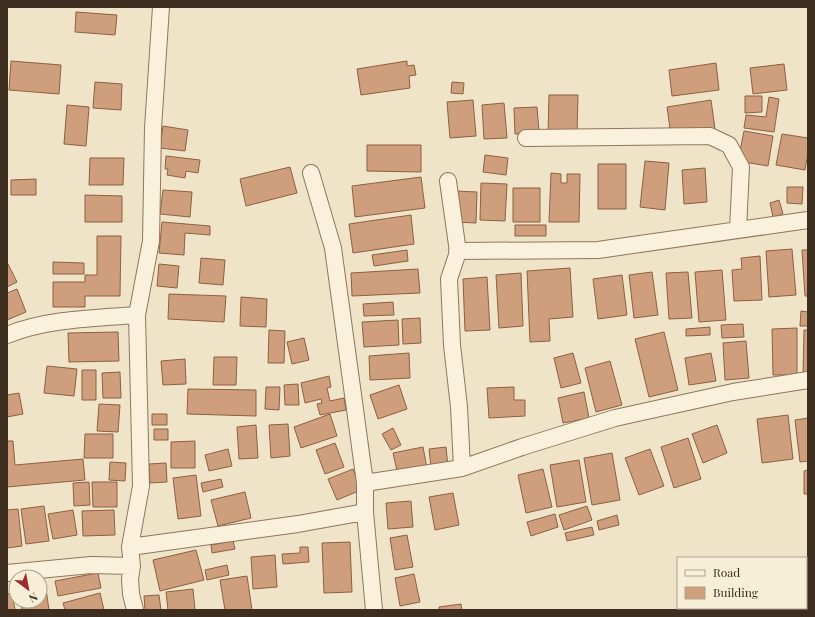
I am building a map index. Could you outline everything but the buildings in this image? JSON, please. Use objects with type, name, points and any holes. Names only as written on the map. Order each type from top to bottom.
[{"type":"street","points":[[135,610],[131,594],[130,579],[132,566],[130,547],[141,486],[137,315],[151,240],[153,128],[161,7]]},
{"type":"street","points":[[526,138],[710,136],[729,145],[741,167],[738,230]]},
{"type":"street","points":[[311,173],[333,248],[365,483],[365,512],[374,610]]},
{"type":"street","points":[[448,181],[457,251],[449,279],[452,345],[459,407],[462,468]]},
{"type":"street","points":[[457,251],[598,250],[808,220]]},
{"type":"street","points":[[7,335],[19,330],[68,320],[137,315]]},
{"type":"street","points":[[365,483],[462,468],[522,447],[615,418],[733,392],[808,380]]},
{"type":"street","points":[[130,547],[298,524],[365,512]]},
{"type":"street","points":[[7,573],[91,565],[132,566]]}]
